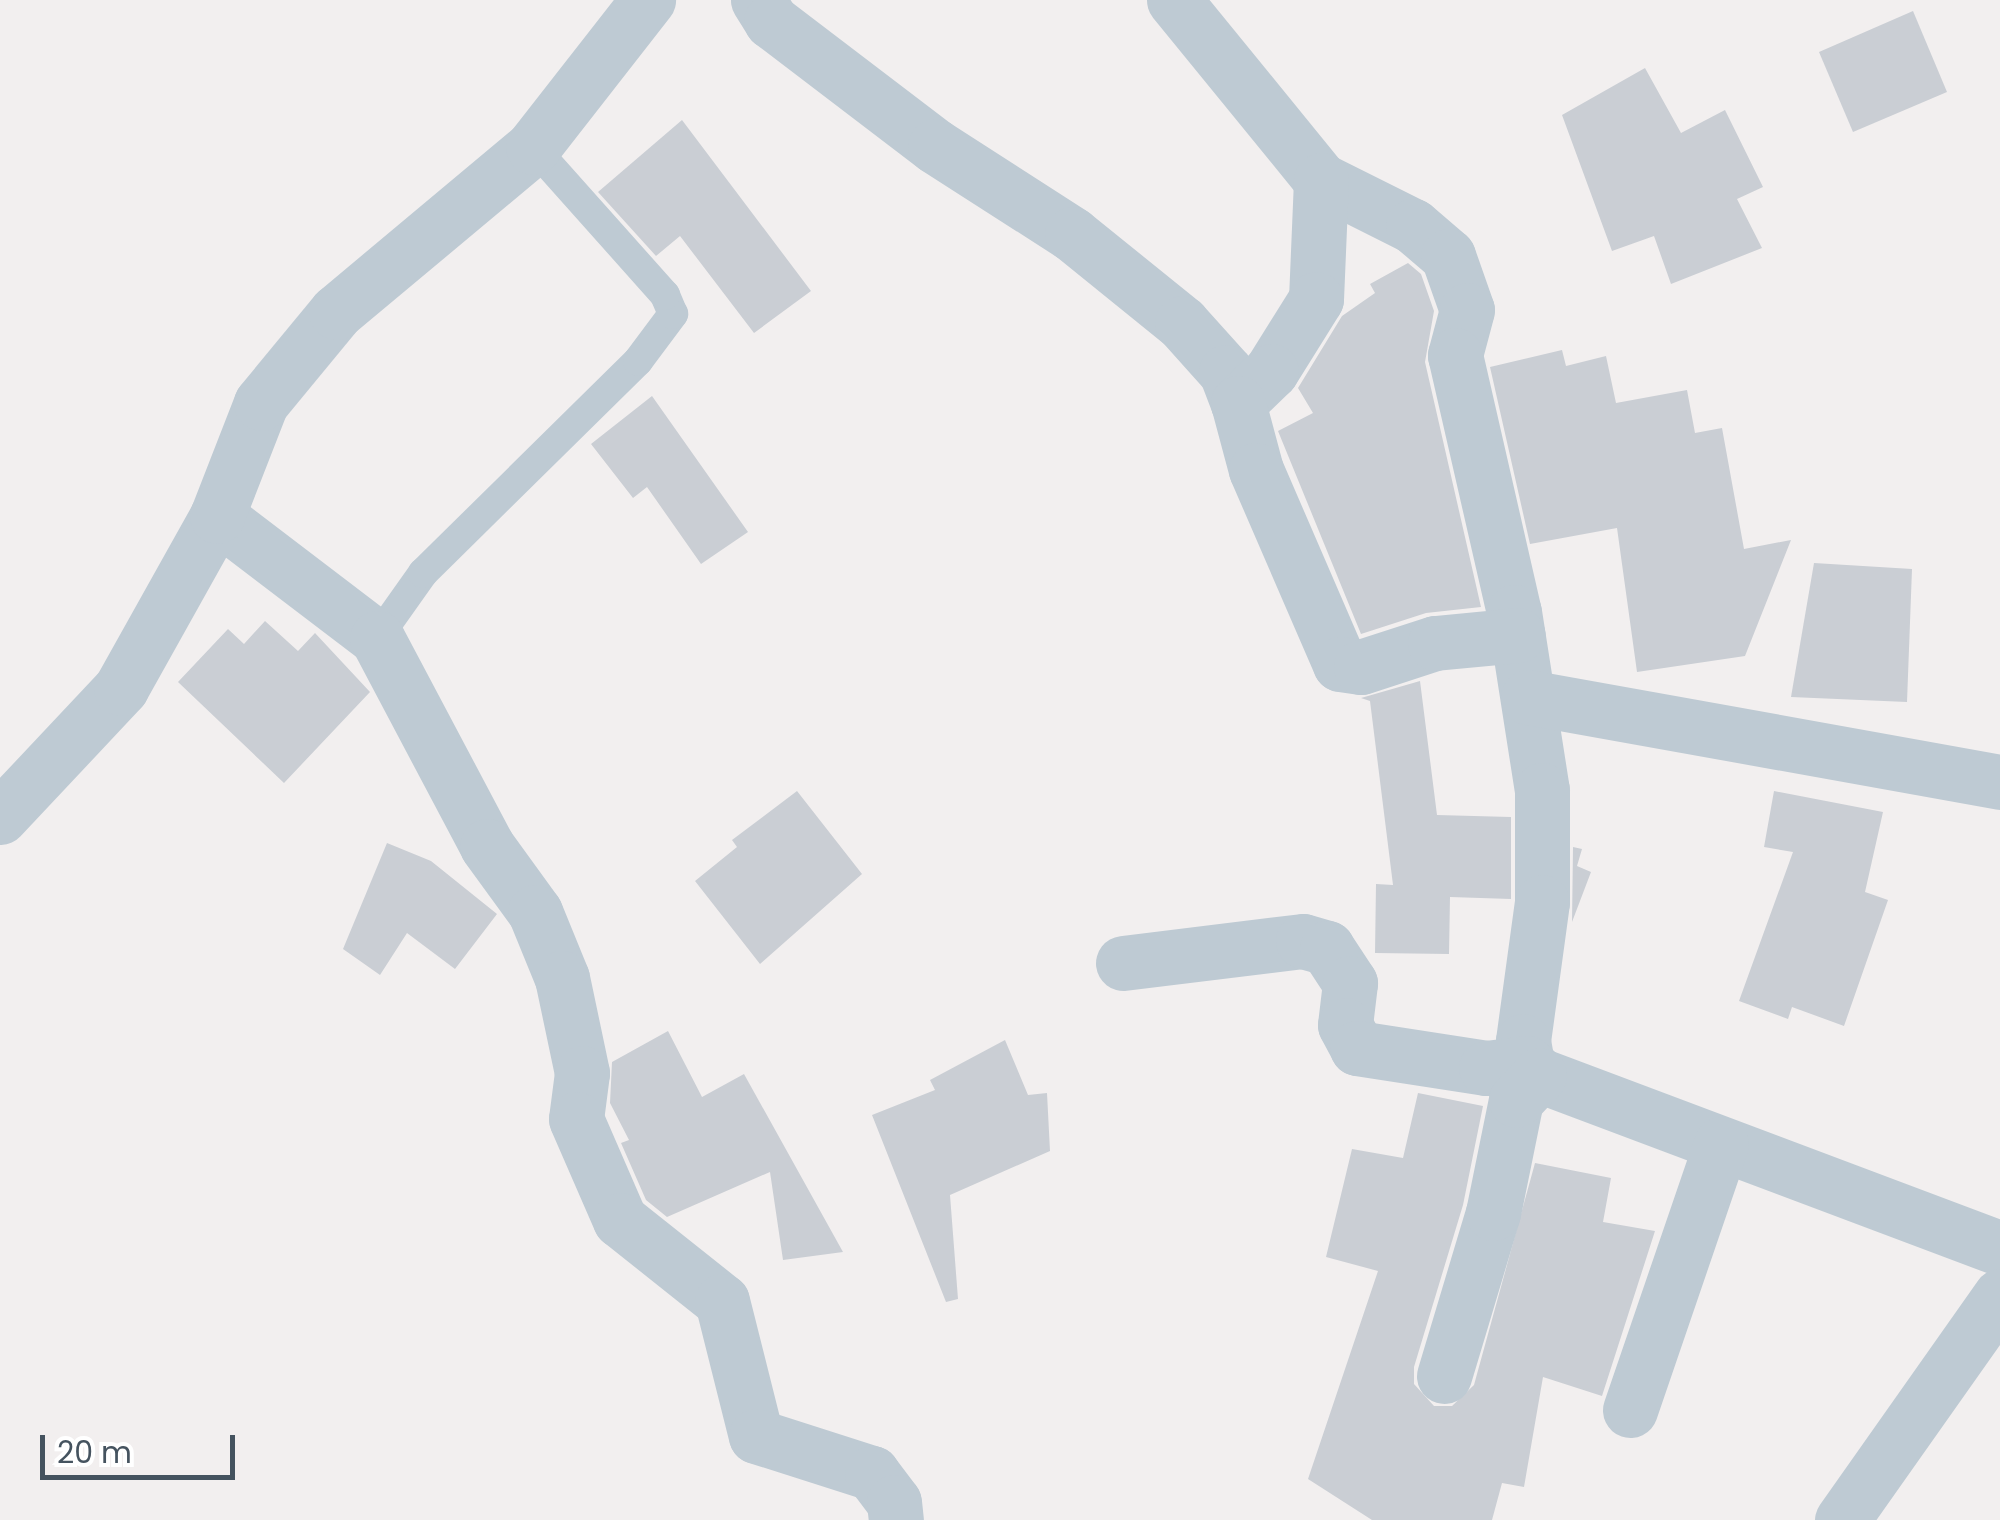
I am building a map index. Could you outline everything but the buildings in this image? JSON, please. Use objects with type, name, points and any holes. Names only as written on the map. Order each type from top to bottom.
[{"type":"street","points":[[0,818],[121,688],[217,516],[261,403],[336,312],[533,148],[648,0]]},
{"type":"street","points":[[758,0],[786,33],[935,146],[1072,234],[1182,323],[1226,372],[1256,470],[1340,664],[1361,667],[1435,643],[1518,635]]},
{"type":"street","points":[[1174,0],[1321,180],[1413,226],[1448,256],[1467,310],[1455,355],[1518,635],[1528,697],[1542,790],[1542,902],[1523,1041],[1533,1069],[1516,1100],[1493,1214],[1444,1376]]},
{"type":"street","points":[[1238,403],[1270,372],[1316,299],[1321,180]]},
{"type":"street","points":[[217,516],[377,638],[486,846],[534,912],[562,978],[582,1073],[576,1118],[620,1220],[722,1301],[756,1436],[872,1474],[894,1502],[896,1520]]},
{"type":"street","points":[[1528,697],[2000,782]]},
{"type":"street","points":[[1123,963],[1303,941],[1328,948],[1350,983],[1345,1025],[1357,1048],[1486,1068],[1533,1069],[2000,1248]]},
{"type":"street","points":[[1630,1410],[1721,1144]]},
{"type":"street","points":[[1842,1520],[2000,1296]]},
{"type":"lane","points":[[377,638],[423,573],[638,361],[673,314],[665,295],[533,148]]}]
